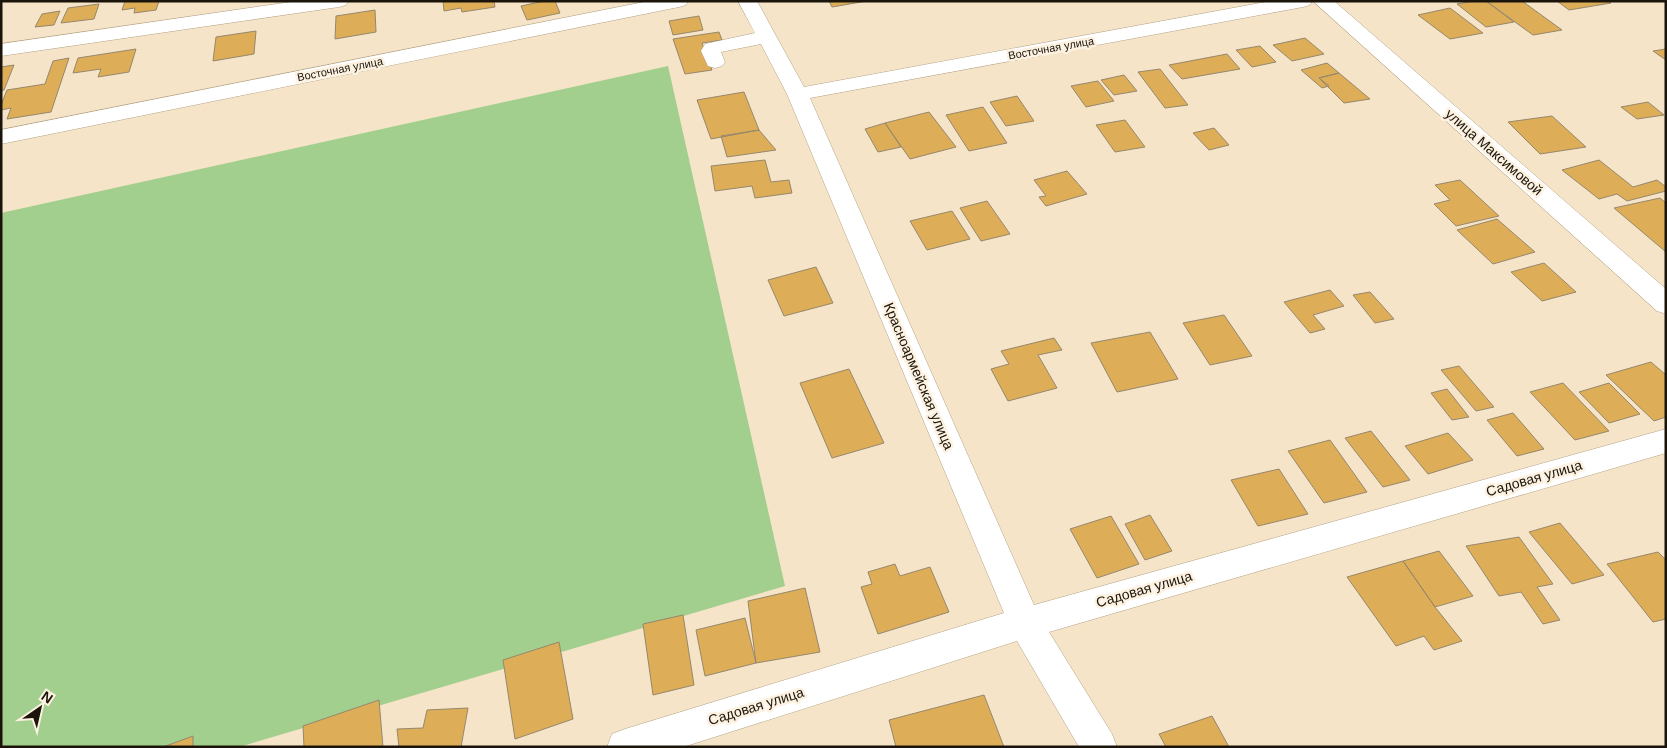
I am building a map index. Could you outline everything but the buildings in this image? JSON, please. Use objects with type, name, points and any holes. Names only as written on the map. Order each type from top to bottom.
[{"type":"street","points":[[1,50],[339,1]]},
{"type":"street","name":"Восточная улица","points":[[1,137],[679,1]]},
{"type":"street","name":"Красноармейская улица","points":[[747,1],[798,94],[1025,623],[1099,747]]},
{"type":"street","points":[[1187,1],[1204,20]]},
{"type":"street","name":"Восточная улица","points":[[798,94],[1303,1]]},
{"type":"street","name":"улица Максимовой","points":[[1322,1],[1666,304]]},
{"type":"street","points":[[715,62],[711,51],[712,48],[767,37]]},
{"type":"street","name":"Садовая улица","points":[[625,747],[1025,623],[1666,441]]},
{"type":"green space","points":[[668,66],[785,586],[239,747],[1,747],[1,213]]}]
